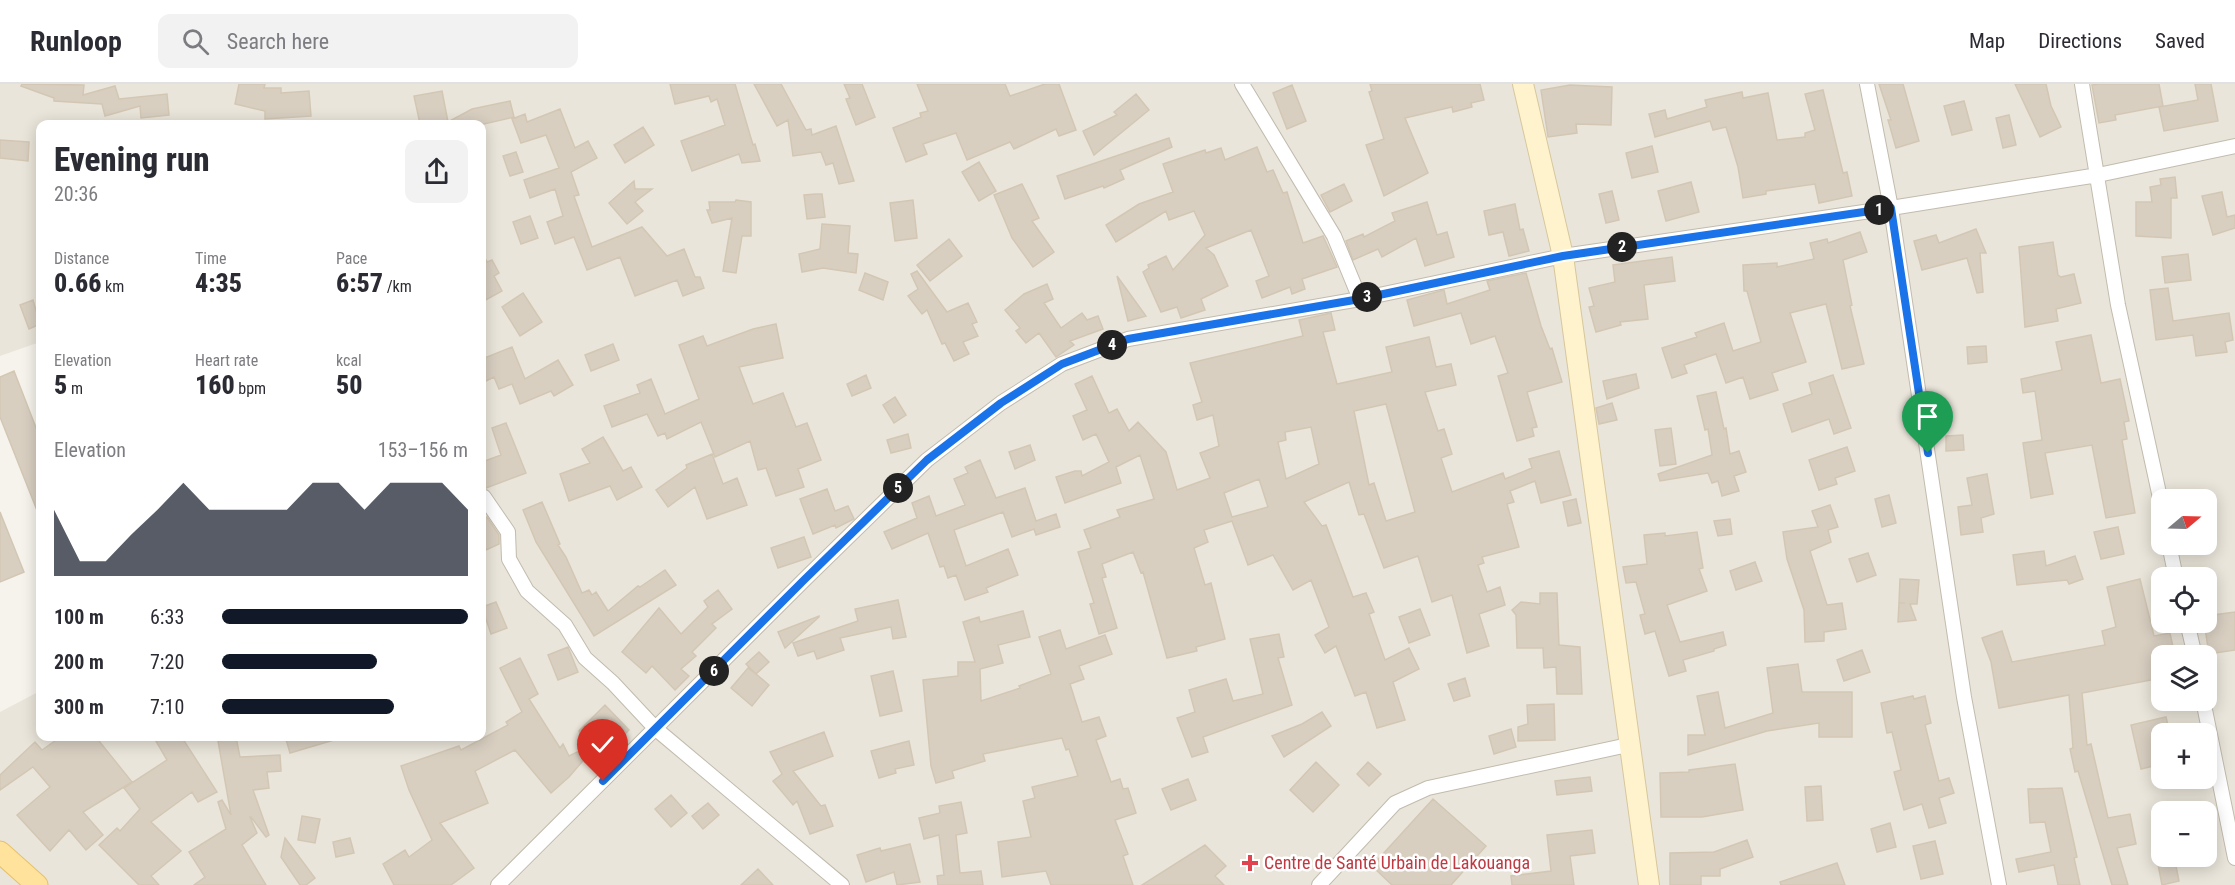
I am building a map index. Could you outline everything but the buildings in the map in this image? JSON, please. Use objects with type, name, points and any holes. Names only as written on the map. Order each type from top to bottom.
[{"type":"main road","points":[[0,852],[37,885]]},
{"type":"street","points":[[1242,84],[1334,236],[1360,299]]},
{"type":"street","points":[[1523,84],[1563,256],[1628,745],[1649,885]]},
{"type":"street","points":[[1867,84],[1891,208],[1964,697],[1999,885]]},
{"type":"street","points":[[2082,84],[2118,306],[2158,489]]},
{"type":"street","points":[[498,885],[927,460],[1001,403],[1062,364],[1128,339],[1360,299],[1563,256],[2098,175],[2235,146]]},
{"type":"street","points":[[486,499],[508,532],[509,559],[527,591],[565,624],[585,658],[656,729],[842,885]]},
{"type":"street","points":[[2205,711],[2235,858]]},
{"type":"street","points":[[1319,885],[1395,803],[1428,788],[1628,745]]},
{"type":"shaded area","points":[[0,84],[2235,84],[2235,885],[0,885],[0,712],[36,693],[36,741],[486,741],[486,120],[36,120],[36,343],[0,356]]},
{"type":"place","name":"Centre de Santé Urbain de Lakouanga","points":[[1250,863]]},
{"type":"route","points":[[603,781],[927,460],[1001,403],[1062,364],[1128,339],[1360,299],[1563,256],[1891,208],[1928,453]]}]
